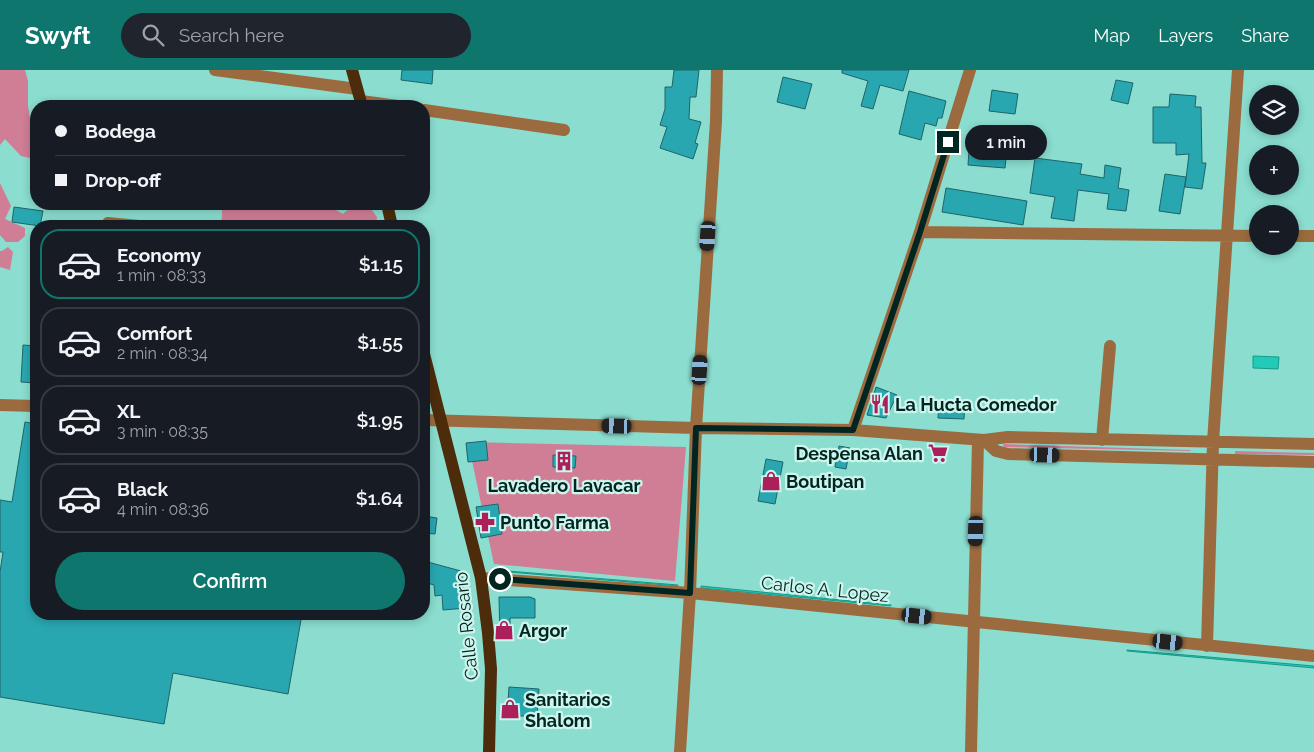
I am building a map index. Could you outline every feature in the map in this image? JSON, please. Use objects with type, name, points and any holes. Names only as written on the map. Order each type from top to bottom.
[{"type":"main road","points":[[352,70],[360,99]]},
{"type":"main road","name":"Calle Rosario","points":[[430,379],[482,578],[491,669],[489,752]]},
{"type":"street","points":[[215,70],[360,99]]},
{"type":"street","points":[[680,752],[690,593],[696,428],[716,121],[717,70]]},
{"type":"street","points":[[853,430],[920,232],[970,70]]},
{"type":"street","points":[[1206,646],[1212,442],[1238,70]]},
{"type":"street","points":[[430,111],[564,130]]},
{"type":"street","points":[[920,232],[1249,236]]},
{"type":"street","points":[[1299,236],[1314,236]]},
{"type":"street","points":[[1102,440],[1110,346]]},
{"type":"street","points":[[0,405],[30,406]]},
{"type":"street","points":[[430,420],[696,428],[853,430],[981,440],[1008,437],[1314,444]]},
{"type":"street","points":[[981,440],[996,451],[1008,454],[1314,462]]},
{"type":"street","points":[[970,752],[981,440]]},
{"type":"street","name":"Carlos A. Lopez","points":[[482,578],[690,593],[1314,656]]},
{"type":"shaded area","points":[[0,70],[25,70],[28,81],[30,158],[21,156],[5,139],[0,145]]},
{"type":"shaded area","points":[[0,183],[11,206],[5,219],[25,228],[25,236],[18,242],[6,242],[0,235]]},
{"type":"shaded area","points":[[222,210],[336,210],[343,214],[348,210],[372,210],[377,217],[377,220],[221,220]]},
{"type":"shaded area","points":[[8,247],[13,252],[10,270],[0,267],[0,251]]},
{"type":"shaded area","points":[[1253,356],[1279,357],[1278,369],[1253,368]]},
{"type":"shaded area","points":[[468,442],[686,447],[675,581],[494,564]]},
{"type":"shaded area","points":[[1004,444],[1190,450],[1191,451],[1004,447]]},
{"type":"shaded area","points":[[1235,451],[1314,453],[1314,455],[1235,454]]},
{"type":"shaded area","points":[[496,571],[678,585],[678,586]]},
{"type":"shaded area","points":[[701,586],[891,605],[891,606],[701,588]]},
{"type":"shaded area","points":[[1127,651],[1314,666],[1314,668]]},
{"type":"building","points":[[402,70],[433,70],[432,84],[401,80]]},
{"type":"building","points":[[674,70],[699,70],[696,97],[690,97],[689,119],[701,122],[695,143],[698,144],[693,159],[660,148],[667,127],[660,125],[665,109],[665,87],[672,87]]},
{"type":"building","points":[[842,70],[909,70],[903,91],[880,85],[873,109],[861,106],[868,81],[842,73]]},
{"type":"building","points":[[783,77],[812,84],[805,109],[777,102]]},
{"type":"building","points":[[1116,80],[1133,83],[1128,104],[1111,100]]},
{"type":"building","points":[[992,90],[1018,94],[1015,114],[989,111]]},
{"type":"building","points":[[909,91],[946,101],[942,118],[938,118],[936,126],[925,123],[921,140],[899,134]]},
{"type":"building","points":[[1170,94],[1196,96],[1195,107],[1201,107],[1202,163],[1206,163],[1202,189],[1185,187],[1189,154],[1176,155],[1176,143],[1153,143],[1153,107],[1169,107]]},
{"type":"building","points":[[970,136],[1008,139],[1005,168],[968,165]]},
{"type":"building","points":[[1035,158],[1082,164],[1080,174],[1104,178],[1105,165],[1121,168],[1118,188],[1129,190],[1126,211],[1107,209],[1109,194],[1078,190],[1074,221],[1051,218],[1055,197],[1030,193]]},
{"type":"building","points":[[1165,174],[1186,177],[1180,214],[1159,211]]},
{"type":"building","points":[[946,188],[1027,201],[1023,225],[942,212]]},
{"type":"building","points":[[14,207],[43,211],[41,220],[30,220],[30,225],[12,222]]},
{"type":"building","points":[[23,345],[30,346],[30,383],[21,382]]},
{"type":"building","name":"La Hucta Comedor","points":[[876,387],[897,395],[886,418],[867,415]]},
{"type":"building","points":[[939,400],[965,401],[964,419],[938,418]]},
{"type":"building","points":[[25,422],[30,423],[30,620],[301,620],[288,694],[173,673],[164,724],[0,697],[0,572],[3,552],[0,552],[0,500],[12,502]]},
{"type":"building","points":[[486,441],[488,460],[468,462],[466,443]]},
{"type":"building","points":[[839,446],[850,448],[846,469],[835,467]]},
{"type":"building","name":"Lavadero Lavacar","points":[[553,455],[576,456],[575,468],[553,467]]},
{"type":"building","name":"Boutipan","points":[[766,459],[783,462],[775,504],[758,501]]},
{"type":"building","points":[[498,504],[502,534],[481,538],[476,507]]},
{"type":"building","points":[[430,517],[437,518],[435,534],[430,534]]},
{"type":"building","points":[[430,563],[461,571],[467,608],[443,610],[442,595],[435,596],[434,585],[430,584]]},
{"type":"building","points":[[499,597],[530,597],[535,599],[535,618],[510,618],[510,639],[500,639]]},
{"type":"building","points":[[509,687],[539,689],[537,717],[507,715]]},
{"type":"place","name":"La Hucta Comedor","points":[[880,404]]},
{"type":"place","name":"Despensa Alan","points":[[938,453]]},
{"type":"place","name":"Lavadero Lavacar","points":[[564,461]]},
{"type":"place","name":"Boutipan","points":[[771,481]]},
{"type":"place","name":"Punto Farma","points":[[485,522]]},
{"type":"place","name":"Argor","points":[[504,630]]},
{"type":"place","name":"Sanitarios Shalom","points":[[510,709]]},
{"type":"route","points":[[500,579],[690,593],[696,428],[853,430],[920,232],[948,142]]}]
